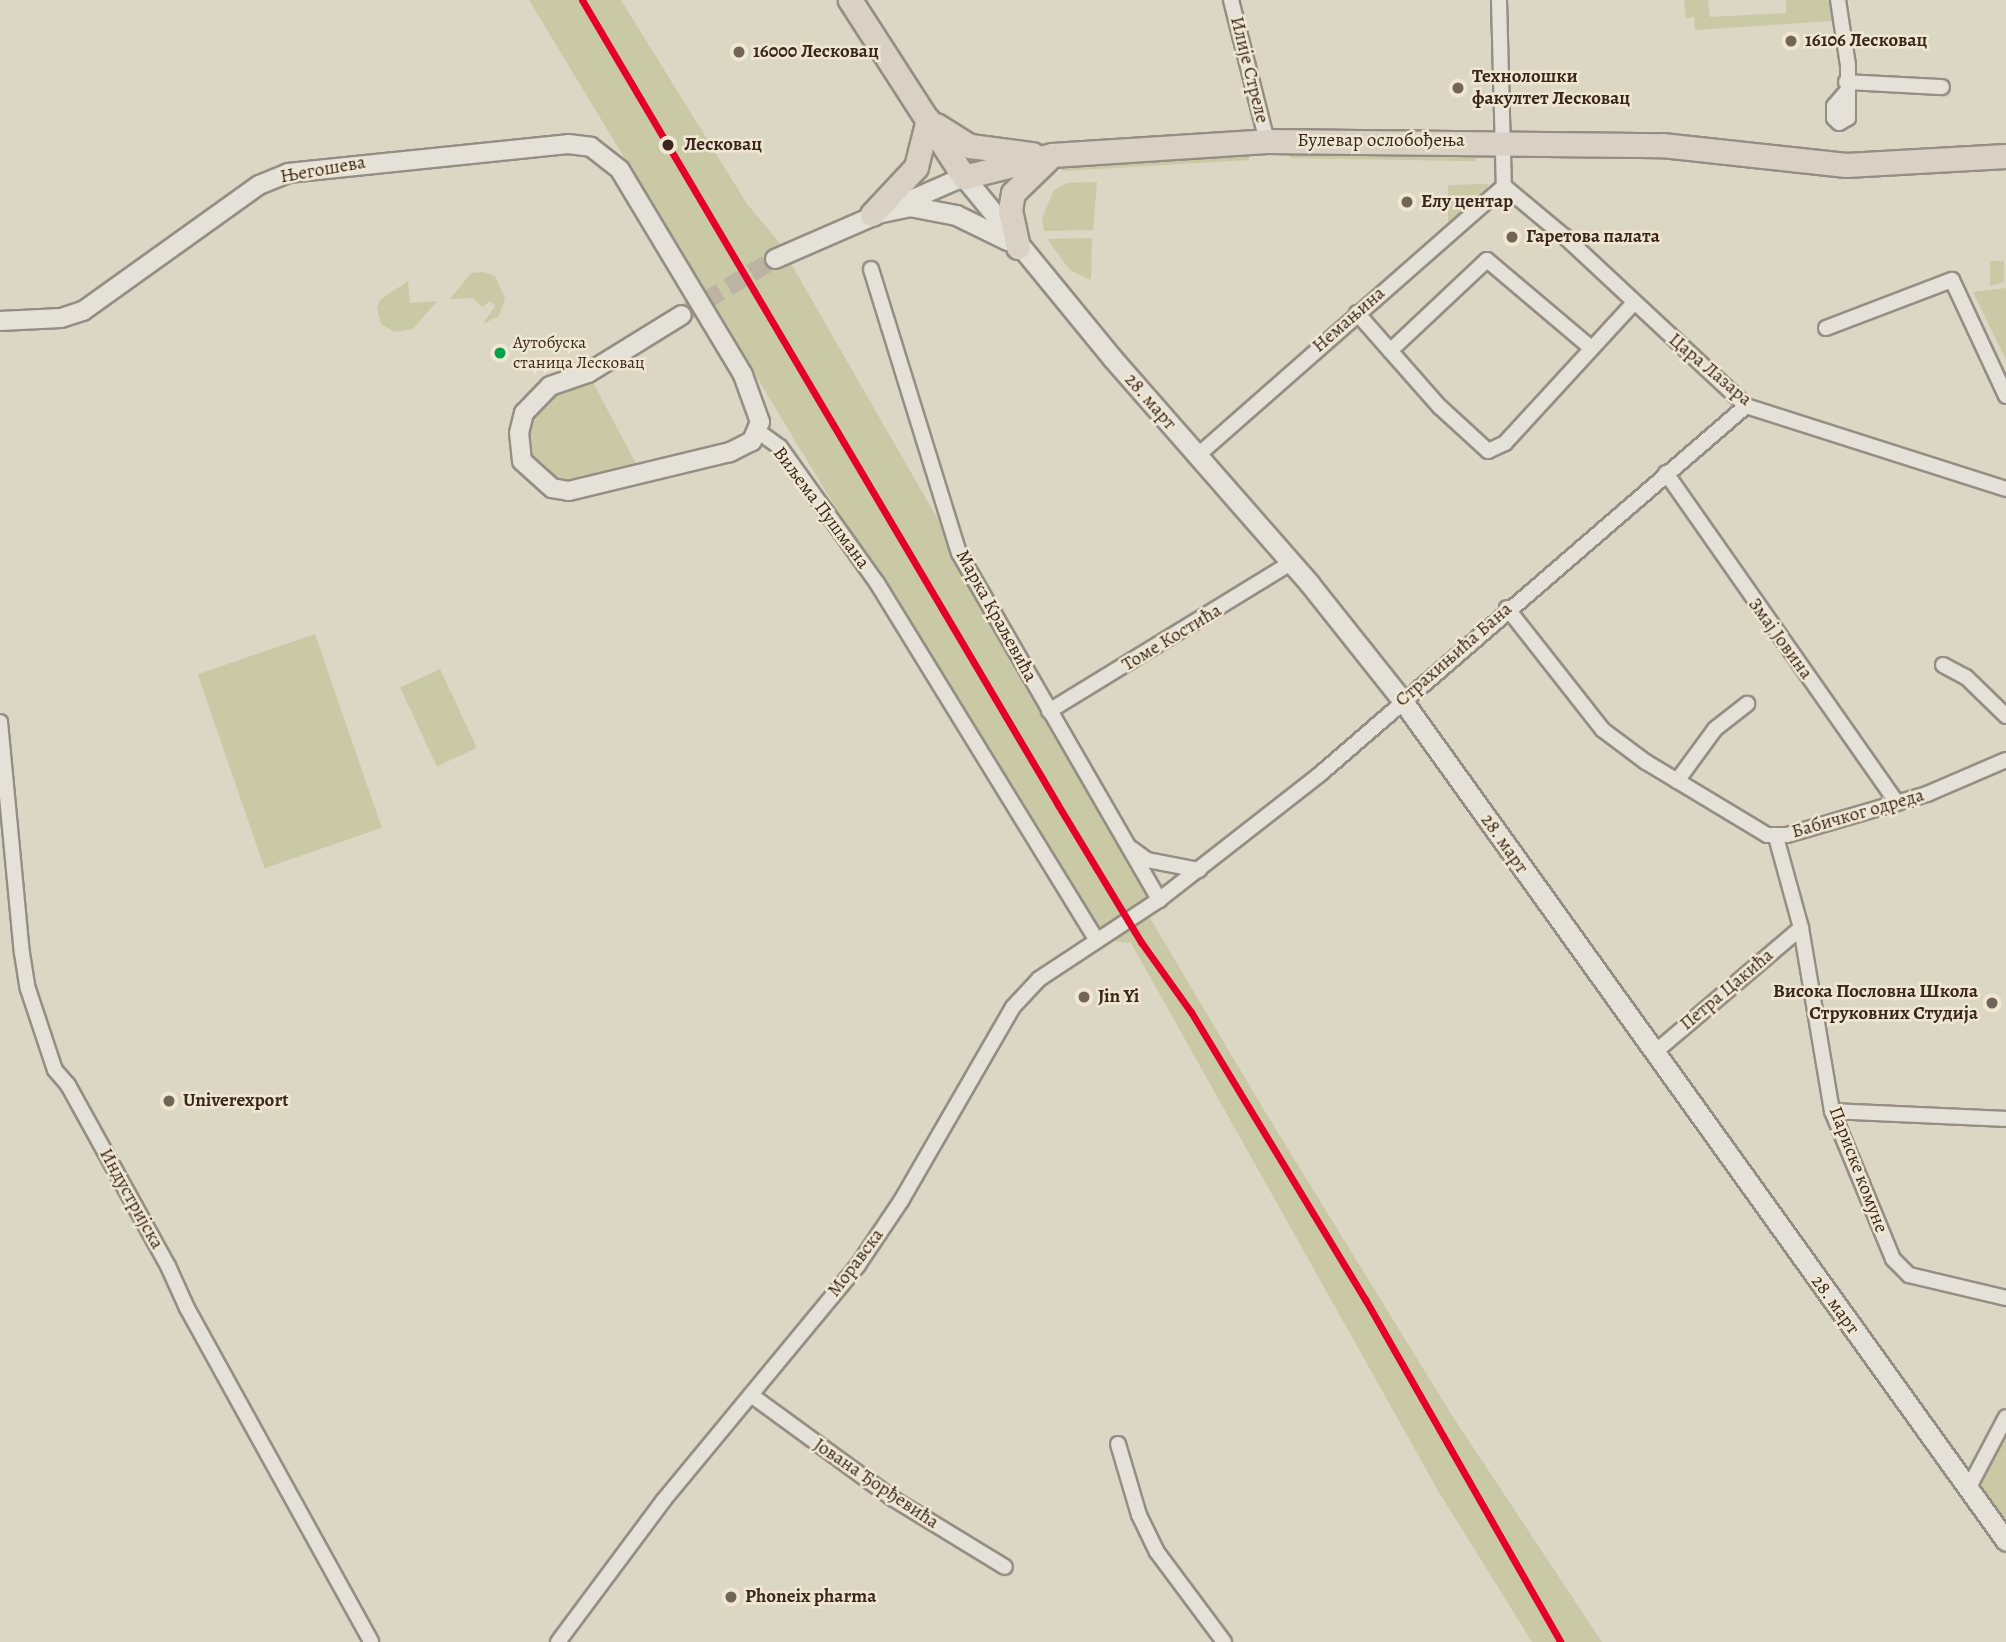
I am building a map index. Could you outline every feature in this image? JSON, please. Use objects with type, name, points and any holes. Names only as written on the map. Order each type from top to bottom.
[{"type":"main road","points":[[850,0],[964,177]]},
{"type":"main road","points":[[928,119],[970,146],[1052,155]]},
{"type":"main road","points":[[872,214],[916,167],[928,119]]},
{"type":"main road","name":"Булевар ослобођења","points":[[964,177],[1052,155],[1267,141],[1502,140],[1662,145],[1846,165],[2006,156]]},
{"type":"main road","points":[[1018,247],[1010,210],[1013,193],[1052,155]]},
{"type":"main road","name":"28. март","points":[[964,177],[1018,247],[1197,456],[1292,562],[1402,700],[2006,1541]]},
{"type":"main road","points":[[872,214],[909,206],[956,215],[975,221],[1018,247]]},
{"type":"street","name":"Илије Стреле","points":[[1231,0],[1267,141]]},
{"type":"street","points":[[1499,0],[1504,186]]},
{"type":"street","points":[[1838,0],[1847,48],[1846,87],[1942,87]]},
{"type":"street","name":"Његошева","points":[[0,321],[61,318],[83,311],[108,298],[259,185],[288,173],[568,144],[604,154],[620,170],[755,399],[759,432]]},
{"type":"street","name":"Булевар ослобођења","points":[[775,260],[872,214],[964,177]]},
{"type":"street","name":"Цара Лазара","points":[[1504,186],[1565,237],[1633,304],[1746,405],[2006,489]]},
{"type":"street","name":"Немањина","points":[[1197,456],[1356,313],[1504,186]]},
{"type":"street","points":[[1390,351],[1487,260],[1590,347]]},
{"type":"street","name":"Марка Краљевића","points":[[872,269],[959,553],[1159,900]]},
{"type":"street","points":[[1826,328],[1952,279],[2006,396]]},
{"type":"street","points":[[1356,313],[1440,407],[1488,451],[1505,443],[1590,347],[1633,304]]},
{"type":"street","name":"Виљема Пушмана","points":[[682,314],[589,373],[550,386],[537,397],[524,412],[519,433],[522,461],[552,488],[579,490],[700,462],[741,448],[759,432],[780,447],[877,583],[1096,939]]},
{"type":"street","name":"Страхињића Бана","points":[[1159,900],[1319,775],[1507,608],[1746,405]]},
{"type":"street","name":"Змај Јовина","points":[[1666,473],[1698,525],[1897,803]]},
{"type":"street","name":"Томе Костића","points":[[1049,711],[1292,562]]},
{"type":"street","name":"Бабичког одреда","points":[[1507,608],[1603,730],[1677,781],[1776,837],[1897,803],[2006,760]]},
{"type":"street","points":[[1943,665],[1966,677],[2006,716]]},
{"type":"street","points":[[1677,781],[1715,729],[1747,704]]},
{"type":"street","name":"Индустријска","points":[[0,722],[22,953],[28,989],[55,1070],[68,1085],[155,1242],[187,1308],[371,1642]]},
{"type":"street","name":"Париске комуне","points":[[1776,837],[1801,928],[1832,1111],[1897,1267],[1909,1275],[2006,1298]]},
{"type":"street","points":[[1129,847],[1147,860],[1199,870]]},
{"type":"street","name":"Моравска","points":[[558,1642],[663,1501],[751,1395],[887,1222],[1013,1007],[1039,979],[1159,900]]},
{"type":"street","name":"Петра Цакића","points":[[1654,1053],[1801,928]]},
{"type":"street","points":[[1832,1111],[2006,1119]]},
{"type":"street","name":"Јована Ђорђевића","points":[[751,1395],[892,1498],[1004,1567]]},
{"type":"street","points":[[1968,1489],[2006,1417]]},
{"type":"street","points":[[1118,1444],[1139,1516],[1157,1552],[1224,1642]]},
{"type":"green space","points":[[529,0],[621,0],[747,204],[778,241],[1156,899],[1144,908],[1267,1115],[1453,1417],[1602,1642],[1532,1642],[1440,1494],[1131,943],[1096,939]]},
{"type":"green space","points":[[1684,0],[1708,0],[1710,17],[1786,13],[1786,0],[1832,0],[1832,21],[1695,30],[1694,17],[1686,18]]},
{"type":"green space","points":[[1290,148],[1476,151],[1476,161],[1290,158]]},
{"type":"green space","points":[[1249,149],[1249,160],[1063,171],[1059,165]]},
{"type":"green space","points":[[1097,182],[1093,230],[1044,231],[1042,218],[1054,190],[1067,183]]},
{"type":"green space","points":[[1488,184],[1487,193],[1448,224],[1448,185]]},
{"type":"green space","points":[[1092,238],[1091,280],[1070,270],[1047,239]]},
{"type":"green space","points":[[1990,261],[2004,261],[2004,282],[1990,286]]},
{"type":"green space","points":[[483,272],[495,276],[505,298],[499,316],[483,324],[495,306],[490,301],[482,307],[473,298],[450,299],[471,273]]},
{"type":"green space","points":[[408,281],[410,303],[437,301],[413,329],[394,332],[381,324],[377,308],[380,300]]},
{"type":"green space","points":[[2006,288],[2006,360],[1973,292]]},
{"type":"green space","points":[[588,373],[643,477],[569,491],[519,449],[537,397]]},
{"type":"green space","points":[[315,634],[382,828],[264,868],[198,674]]},
{"type":"green space","points":[[440,669],[477,748],[437,766],[400,688]]},
{"type":"green space","points":[[2006,1417],[2006,1541],[1968,1489]]},
{"type":"tunnel","points":[[682,315],[775,259]]},
{"type":"transit line","points":[[582,0],[1058,805],[1141,942],[1191,1012],[1365,1299],[1561,1642]]},
{"type":"place","name":"16106 Лесковац","points":[[1791,41]]},
{"type":"place","name":"16000 Лесковац","points":[[739,52]]},
{"type":"place","name":"Технолошки факултет Лесковац","points":[[1458,88]]},
{"type":"place","name":"Лесковац","points":[[668,145]]},
{"type":"place","name":"Елу центар","points":[[1407,202]]},
{"type":"place","name":"Гаретова палата","points":[[1512,237]]},
{"type":"place","name":"Аутобуска станица Лесковац","points":[[500,353]]},
{"type":"place","name":"Jin Yi","points":[[1084,997]]},
{"type":"place","name":"Висока Пословна Школа Струковних Студија","points":[[1992,1003]]},
{"type":"place","name":"Univerexport","points":[[169,1101]]},
{"type":"place","name":"Phoneix pharma","points":[[731,1597]]}]
